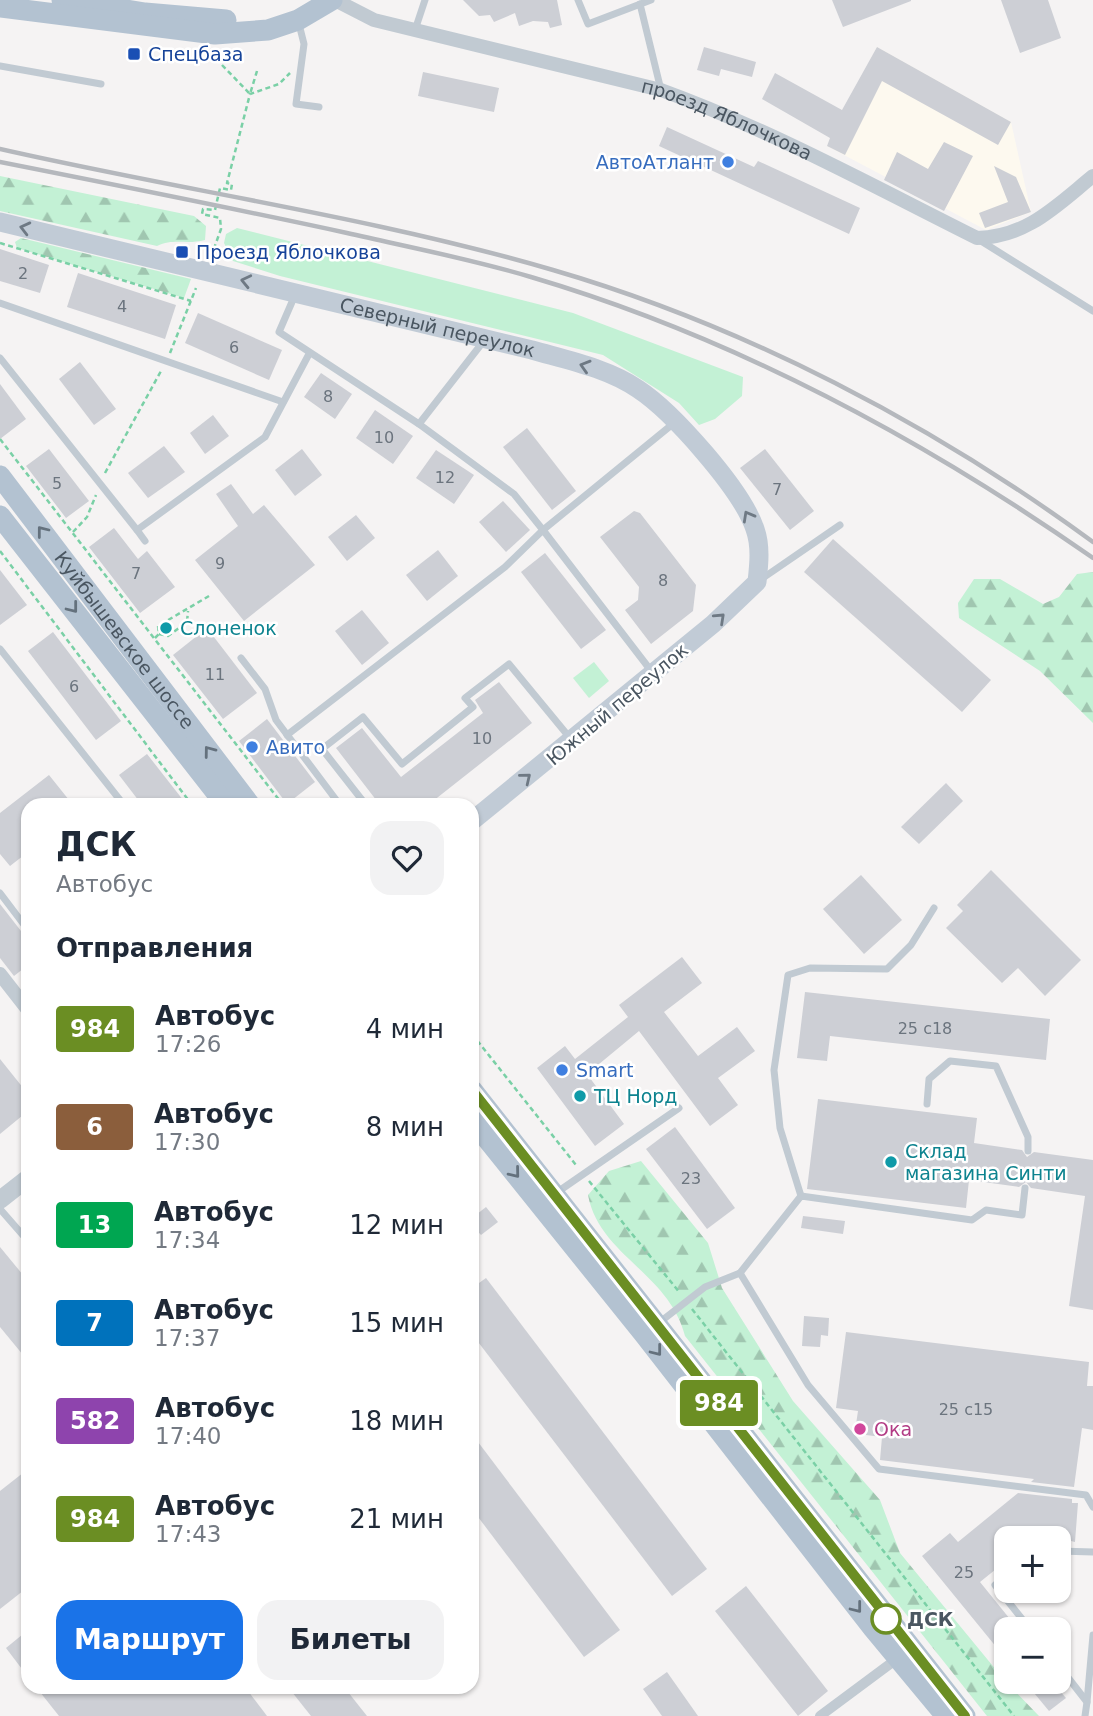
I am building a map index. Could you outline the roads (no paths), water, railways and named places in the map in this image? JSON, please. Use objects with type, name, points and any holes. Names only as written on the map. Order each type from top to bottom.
[{"type":"main road","points":[[62,0],[156,15],[243,21],[279,15],[332,0]]},
{"type":"main road","points":[[1,4],[215,34],[268,30],[298,20],[332,0]]},
{"type":"main road","name":"Северный переулок","points":[[0,222],[485,338],[598,370],[637,388],[677,420],[743,506],[755,528],[760,554],[757,582]]},
{"type":"main road","name":"Куйбышевское шоссе","points":[[0,476],[245,798]]},
{"type":"main road","name":"Куйбышевское шоссе","points":[[0,516],[221,798]]},
{"type":"main road","name":"Южный переулок","points":[[479,815],[713,624],[757,582]]},
{"type":"main road","points":[[479,1099],[659,1323],[770,1471],[965,1716]]},
{"type":"main road","points":[[479,1129],[946,1716]]},
{"type":"street","name":"проезд Яблочкова","points":[[332,0],[374,20],[661,90],[764,131],[977,238]]},
{"type":"street","points":[[977,238],[1002,237],[1028,227],[1093,176]]},
{"type":"street","points":[[0,974],[21,1001]]},
{"type":"street","points":[[0,1200],[21,1184]]},
{"type":"street","points":[[820,1716],[899,1658]]},
{"type":"lane","points":[[415,30],[425,0]]},
{"type":"lane","points":[[578,0],[588,24],[650,0]]},
{"type":"lane","points":[[640,4],[661,90]]},
{"type":"lane","points":[[298,20],[304,44],[296,104],[319,107]]},
{"type":"lane","points":[[0,66],[101,84]]},
{"type":"lane","points":[[977,238],[1093,311]]},
{"type":"lane","points":[[296,293],[279,332],[419,424],[514,494],[653,673]]},
{"type":"lane","points":[[0,303],[283,402]]},
{"type":"lane","points":[[419,424],[485,338]]},
{"type":"lane","points":[[137,530],[265,437],[309,354]]},
{"type":"lane","points":[[0,358],[145,541]]},
{"type":"lane","points":[[287,735],[505,566],[543,530],[677,420]]},
{"type":"lane","points":[[757,582],[840,525]]},
{"type":"lane","points":[[0,649],[118,798]]},
{"type":"lane","points":[[241,658],[265,689],[276,720],[335,798]]},
{"type":"lane","points":[[360,798],[322,749],[363,717],[402,764],[473,707],[466,698],[509,664],[573,741]]},
{"type":"lane","points":[[0,893],[21,921]]},
{"type":"lane","points":[[801,1196],[780,1128],[774,1070],[788,975],[810,968],[887,969],[911,945],[934,908]]},
{"type":"lane","points":[[927,1104],[929,1079],[950,1061],[996,1066],[1028,1138],[1028,1151]]},
{"type":"lane","points":[[555,1193],[679,1108]]},
{"type":"lane","points":[[801,1196],[972,1220],[986,1210],[1022,1215],[1025,1188]]},
{"type":"lane","points":[[659,1323],[705,1287],[740,1273],[801,1196]]},
{"type":"lane","points":[[0,1209],[21,1233]]},
{"type":"lane","points":[[740,1273],[808,1385],[879,1469],[1086,1495],[1093,1507]]},
{"type":"lane","points":[[1071,1551],[1093,1552]]},
{"type":"lane","points":[[1009,1603],[1020,1617]]},
{"type":"lane","points":[[1085,1716],[1093,1635]]},
{"type":"lane","points":[[1071,1681],[1087,1702]]},
{"type":"railway","points":[[0,149],[347,219],[485,251],[625,293],[696,320],[835,383],[968,458],[1093,542]]},
{"type":"railway","points":[[0,162],[439,254],[531,277],[606,301],[752,360],[823,395],[961,471],[1093,558]]},
{"type":"place","name":"Спецбаза","points":[[134,54]]},
{"type":"place","name":"АвтоАтлант","points":[[728,162]]},
{"type":"place","name":"Проезд Яблочкова","points":[[182,252]]},
{"type":"place","name":"Слоненок","points":[[166,628]]},
{"type":"place","name":"Авито","points":[[252,747]]},
{"type":"place","name":"Smart","points":[[562,1070]]},
{"type":"place","name":"ТЦ Норд","points":[[580,1096]]},
{"type":"place","name":"Склад магазина Синти","points":[[891,1162]]},
{"type":"place","name":"Ока","points":[[860,1429]]},
{"type":"place","name":"ДСК","points":[[886,1619]]}]
